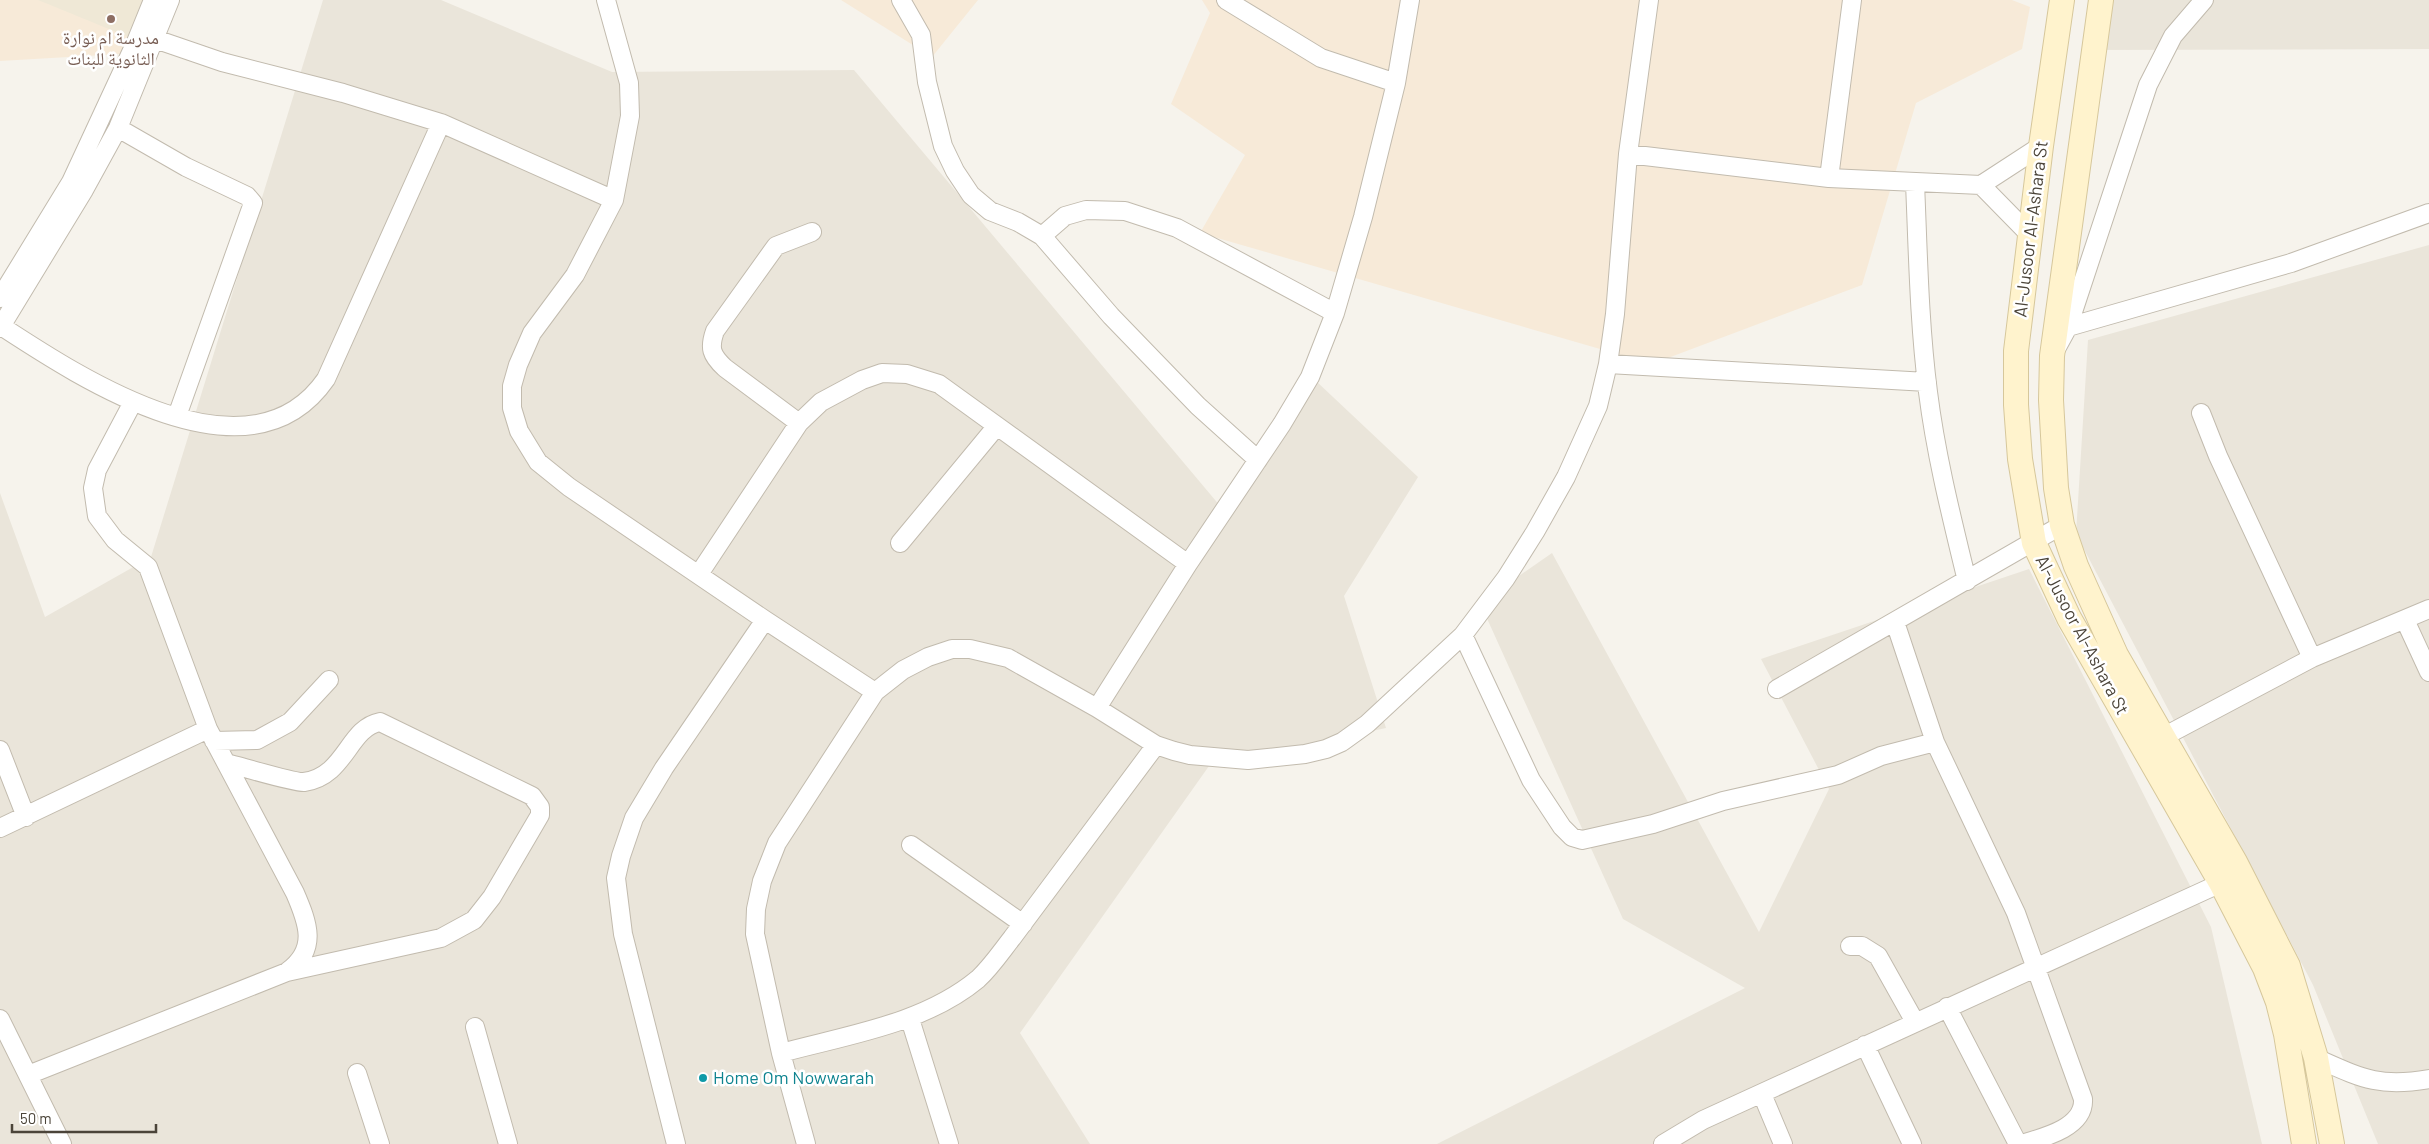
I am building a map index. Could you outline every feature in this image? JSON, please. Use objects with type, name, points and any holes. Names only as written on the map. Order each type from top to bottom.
[{"type":"main road","name":"Al-Jusoor Al-Ashara St","points":[[2062,0],[2041,146],[2016,352],[2016,405],[2020,459],[2034,543],[2069,618],[2221,883],[2265,968],[2278,1002],[2286,1034],[2304,1144]]},
{"type":"main road","name":"Al-Jusoor Al-Ashara St","points":[[2101,0],[2052,356],[2052,410],[2056,488],[2062,525],[2076,566],[2116,655],[2235,862],[2271,930],[2291,974],[2316,1058],[2332,1144]]},
{"type":"street","points":[[0,298],[71,182],[136,42],[153,0]]},
{"type":"street","points":[[170,0],[118,128],[84,190],[1,327],[59,364],[133,402],[192,420],[237,428],[254,426],[294,410],[314,396],[326,379],[441,123]]},
{"type":"street","points":[[606,0],[629,84],[630,116],[614,200],[575,275],[532,333],[518,365],[512,386],[512,408],[519,431],[538,462],[569,487],[764,620],[875,692]]},
{"type":"street","points":[[901,0],[921,35],[927,82],[944,146],[955,171],[971,195],[990,211],[1018,222],[1042,236],[1111,316],[1198,406],[1258,460]]},
{"type":"street","points":[[1226,0],[1321,58],[1396,83]]},
{"type":"street","points":[[1097,708],[1310,377],[1335,313],[1363,217],[1396,83],[1410,0]]},
{"type":"street","points":[[806,1144],[781,1053],[755,934],[756,909],[762,880],[777,843],[875,692],[903,670],[928,657],[952,648],[970,649],[1008,658],[1097,708],[1156,745],[1190,755],[1248,760],[1276,759],[1326,749],[1342,742],[1367,724],[1463,635],[1511,570],[1566,477],[1598,406],[1608,364],[1615,314],[1628,154],[1649,0]]},
{"type":"street","points":[[1829,178],[1852,0]]},
{"type":"street","points":[[2052,356],[2068,327],[2148,85],[2173,36],[2204,0]]},
{"type":"street","points":[[155,39],[222,62],[343,92],[441,123],[614,200]]},
{"type":"street","points":[[118,128],[186,167],[247,196],[253,202],[177,416]]},
{"type":"street","points":[[1628,154],[1829,178],[1981,185],[2041,146]]},
{"type":"street","points":[[1915,183],[1921,326],[1927,382],[1940,469],[1967,582]]},
{"type":"street","points":[[1981,185],[2030,235]]},
{"type":"street","points":[[1042,236],[1065,216],[1086,210],[1126,211],[1177,228],[1335,313]]},
{"type":"street","points":[[2068,327],[2291,263],[2429,213]]},
{"type":"street","points":[[799,423],[724,368],[714,358],[710,345],[715,330],[776,246],[812,232]]},
{"type":"street","points":[[1608,364],[1927,382]]},
{"type":"street","points":[[698,574],[799,423],[821,402],[862,380],[882,374],[907,374],[939,384],[1188,564]]},
{"type":"street","points":[[133,402],[97,470],[93,488],[97,516],[115,540],[148,566],[211,735],[296,893],[306,920],[308,936],[305,952],[299,962],[287,972]]},
{"type":"street","points":[[2201,413],[2218,456],[2312,658]]},
{"type":"street","points":[[900,543],[996,427]]},
{"type":"street","points":[[1778,689],[1967,582],[2062,525]]},
{"type":"street","points":[[2163,737],[2312,658],[2429,609]]},
{"type":"street","points":[[676,1144],[631,970],[617,896],[616,878],[621,856],[634,818],[664,768],[764,620]]},
{"type":"street","points":[[2405,620],[2429,672]]},
{"type":"street","points":[[1895,622],[1935,742],[2016,913],[2083,1105],[2081,1114],[2068,1125],[2019,1144],[1948,1007]]},
{"type":"street","points":[[1463,635],[1531,780],[1562,828],[1572,837],[1582,840],[1653,824],[1723,801],[1831,777],[1881,756],[1935,742]]},
{"type":"street","points":[[0,828],[211,735],[257,740],[290,722],[329,680]]},
{"type":"street","points":[[28,1075],[287,972],[441,938],[474,920],[492,897],[540,815],[540,806],[532,796],[380,722],[370,724],[360,732],[341,762],[324,774],[304,782],[226,763]]},
{"type":"street","points":[[781,1053],[910,1019],[976,980],[1023,924],[1156,745]]},
{"type":"street","points":[[0,750],[26,817]]},
{"type":"street","points":[[911,844],[1023,924]]},
{"type":"street","points":[[1663,1144],[1702,1120],[2221,883]]},
{"type":"street","points":[[1850,946],[1862,946],[1878,956],[1915,1022]]},
{"type":"street","points":[[0,1019],[62,1144]]},
{"type":"street","points":[[910,1019],[949,1144]]},
{"type":"street","points":[[475,1026],[508,1144]]},
{"type":"street","points":[[1865,1045],[1912,1144]]},
{"type":"street","points":[[2316,1058],[2354,1075],[2382,1083],[2407,1083],[2429,1078]]},
{"type":"street","points":[[357,1073],[380,1144]]},
{"type":"street","points":[[1762,1094],[1783,1144]]},
{"type":"shaded area","points":[[0,0],[142,0],[120,54],[0,61]]},
{"type":"shaded area","name":"مدرسة ام نوارة الثانوية للبنات","points":[[38,0],[144,0],[131,38]]},
{"type":"shaded area","points":[[323,0],[441,0],[612,72],[854,70],[1226,513],[1316,381],[1418,477],[1344,596],[1386,728],[1209,766],[1020,1033],[1090,1144],[0,1144],[0,493],[45,617],[151,557]]},
{"type":"shaded area","points":[[841,0],[978,0],[932,57]]},
{"type":"shaded area","points":[[1202,0],[2012,0],[2030,7],[2022,49],[1916,103],[1862,285],[1652,364],[1200,233],[1245,155],[1171,104],[1210,13]]},
{"type":"shaded area","points":[[2093,0],[2429,0],[2429,49],[2084,50]]},
{"type":"shaded area","points":[[2429,245],[2429,1144],[2378,1144],[2313,985],[2076,534],[2088,340]]},
{"type":"shaded area","points":[[1552,553],[1759,932],[1829,789],[1761,659],[2029,569],[2211,927],[2262,1144],[1437,1144],[1745,988],[1623,919],[1480,603]]},
{"type":"place","name":"مدرسة ام نوارة الثانوية للبنات","points":[[111,19]]},
{"type":"place","name":"Home Om Nowwarah","points":[[703,1078]]}]
